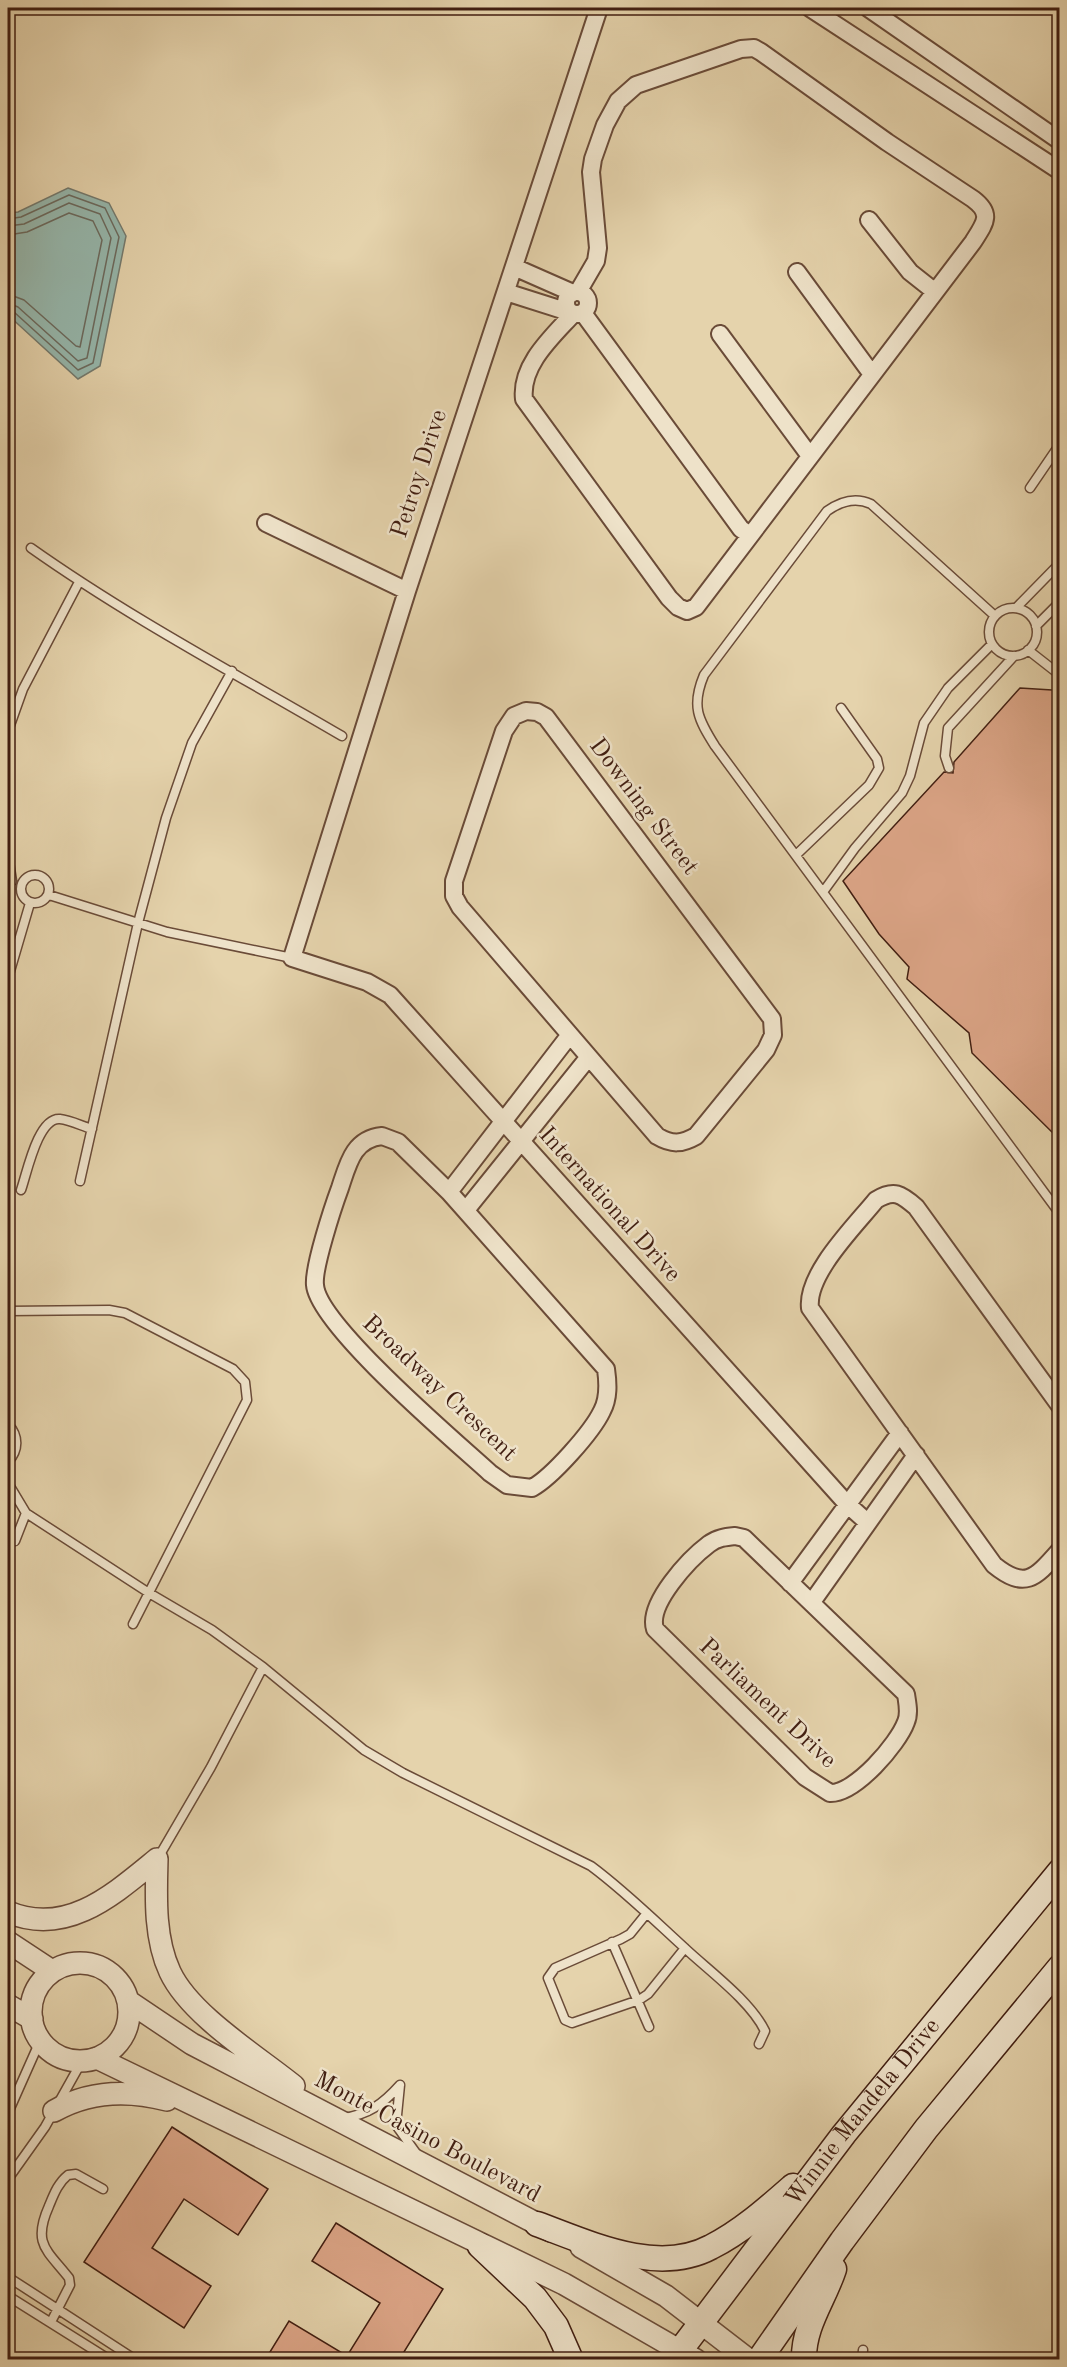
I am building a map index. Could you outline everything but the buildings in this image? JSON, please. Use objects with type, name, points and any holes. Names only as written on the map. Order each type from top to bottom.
[{"type":"main road","name":"Winnie Mandela Drive","points":[[683,2356],[702,2321],[844,2134],[1059,1871]]},
{"type":"main road","points":[[759,2360],[842,2241],[926,2129],[1059,1967]]},
{"type":"main road","points":[[537,2224],[613,2252],[642,2256],[682,2256],[710,2248],[749,2222],[792,2187],[844,2134]]},
{"type":"main road","points":[[804,2360],[808,2327],[829,2285],[842,2241]]},
{"type":"main road","points":[[480,2246],[535,2298],[556,2326],[571,2360]]},
{"type":"street","name":"Petroy Drive","points":[[292,958],[407,591],[599,8]]},
{"type":"street","points":[[810,8],[1059,171]]},
{"type":"street","points":[[868,8],[1059,141]]},
{"type":"street","points":[[514,267],[576,292],[588,301],[588,306],[575,313],[535,359],[525,387],[524,399],[669,598],[683,611],[692,610],[981,230],[986,215],[985,209],[761,52],[748,48],[721,53],[636,85],[618,101],[605,125],[591,172],[598,248],[596,261],[576,292]]},
{"type":"street","points":[[869,220],[910,272],[934,291]]},
{"type":"street","points":[[797,272],[871,374]]},
{"type":"street","points":[[506,292],[575,313],[741,529],[750,535]]},
{"type":"street","points":[[720,333],[810,456]]},
{"type":"street","points":[[266,523],[407,591]]},
{"type":"street","name":"Downing Street","points":[[526,711],[537,711],[546,717],[772,1020],[774,1027],[766,1050],[696,1136],[676,1144],[657,1136],[569,1036],[460,908],[454,896],[454,881],[504,731],[514,716],[526,711]]},
{"type":"street","name":"International Drive","points":[[292,958],[368,982],[390,995],[847,1504],[867,1522]]},
{"type":"street","points":[[449,1192],[569,1036]]},
{"type":"street","points":[[466,1210],[588,1058]]},
{"type":"street","name":"Broadway Crescent","points":[[382,1136],[398,1142],[449,1192],[606,1369],[607,1396],[602,1412],[558,1467],[532,1488],[507,1485],[490,1473],[343,1333],[317,1298],[314,1283],[333,1209],[350,1159],[361,1143],[370,1137],[382,1136]]},
{"type":"street","points":[[1059,1406],[916,1207],[898,1193],[887,1193],[876,1200],[817,1276],[809,1298],[810,1308],[994,1565],[1009,1577],[1017,1580],[1034,1576],[1059,1550]]},
{"type":"street","points":[[790,1583],[900,1433]]},
{"type":"street","points":[[812,1602],[916,1455]]},
{"type":"street","name":"Parliament Drive","points":[[722,1537],[744,1538],[790,1583],[901,1686],[906,1694],[907,1721],[859,1781],[838,1794],[819,1788],[805,1777],[663,1639],[652,1621],[655,1608],[684,1568],[710,1543],[722,1537]]},
{"type":"street","points":[[8,1912],[30,1919],[65,1918],[92,1908],[124,1888],[157,1859]]},
{"type":"street","points":[[157,1859],[156,1899],[160,1943],[170,1973],[196,2008],[335,2118]]},
{"type":"street","points":[[8,1942],[52,1971]]},
{"type":"street","points":[[89,2060],[110,2050],[120,2041],[126,2029],[128,2001],[121,1986],[110,1974],[96,1966],[73,1964],[52,1971],[36,1988],[31,2011],[40,2041],[59,2056],[89,2060],[211,2112],[480,2246],[564,2284],[683,2356]]},
{"type":"street","name":"Monte Casino Boulevard","points":[[128,2001],[192,2044],[425,2163],[658,2290],[702,2321],[749,2360]]},
{"type":"street","points":[[8,2005],[32,2019]]},
{"type":"street","points":[[54,2111],[75,2101],[125,2094],[163,2099],[211,2112]]},
{"type":"lane","points":[[1030,488],[1059,447]]},
{"type":"lane","points":[[995,616],[871,504],[861,499],[836,504],[827,511],[704,675],[698,690],[696,706],[701,724],[1059,1214]]},
{"type":"lane","points":[[31,548],[79,582],[342,736]]},
{"type":"lane","points":[[1016,608],[1059,563]]},
{"type":"lane","points":[[8,731],[23,689],[79,582]]},
{"type":"lane","points":[[1036,626],[1059,602]]},
{"type":"lane","points":[[948,768],[945,756],[948,728],[1014,656],[1028,650],[1036,637],[1036,626],[1030,615],[1016,608],[1008,608],[995,616],[989,630],[992,644],[1006,655],[1014,656]]},
{"type":"lane","points":[[823,892],[855,848],[902,793],[910,776],[924,723],[948,688],[992,644]]},
{"type":"lane","points":[[1028,650],[1059,675]]},
{"type":"lane","points":[[80,1181],[138,923],[177,780],[192,743],[232,671]]},
{"type":"lane","points":[[796,855],[870,785],[879,768],[877,759],[841,708]]},
{"type":"lane","points":[[8,855],[10,881],[22,884]]},
{"type":"lane","points":[[34,875],[41,876],[50,887],[49,895],[44,901],[30,903],[21,891],[22,884],[34,875]]},
{"type":"lane","points":[[49,895],[167,932],[292,958]]},
{"type":"lane","points":[[8,978],[30,903]]},
{"type":"lane","points":[[21,1190],[41,1130],[50,1121],[58,1119],[92,1129]]},
{"type":"lane","points":[[8,1311],[109,1310],[125,1312],[233,1369],[244,1382],[247,1400],[133,1624]]},
{"type":"lane","points":[[8,1424],[17,1440],[16,1449],[8,1462]]},
{"type":"lane","points":[[8,1483],[26,1513],[149,1593],[212,1630],[263,1667],[364,1750],[403,1773],[591,1866],[619,1886],[760,2021],[765,2031],[759,2044]]},
{"type":"lane","points":[[15,1541],[26,1513]]},
{"type":"lane","points":[[157,1859],[211,1767],[263,1667]]},
{"type":"lane","points":[[647,1913],[630,1934],[555,1968],[550,1973],[548,1978],[566,2020],[572,2023],[639,2000],[648,1994],[685,1948]]},
{"type":"lane","points":[[612,1942],[650,2027]]},
{"type":"lane","points":[[8,2113],[40,2041]]},
{"type":"lane","points":[[8,2179],[89,2060]]},
{"type":"lane","points":[[335,2118],[363,2115],[375,2109],[400,2085],[396,2125],[410,2147],[425,2163]]},
{"type":"lane","points":[[51,2322],[69,2292],[69,2278],[46,2251],[41,2241],[41,2224],[58,2185],[68,2175],[76,2174],[103,2189]]},
{"type":"lane","points":[[8,2263],[9,2278],[59,2308],[136,2360]]},
{"type":"lane","points":[[8,2296],[110,2360]]},
{"type":"water","points":[[68,188],[109,203],[126,236],[100,366],[78,379],[8,315],[8,213],[18,212]]}]
